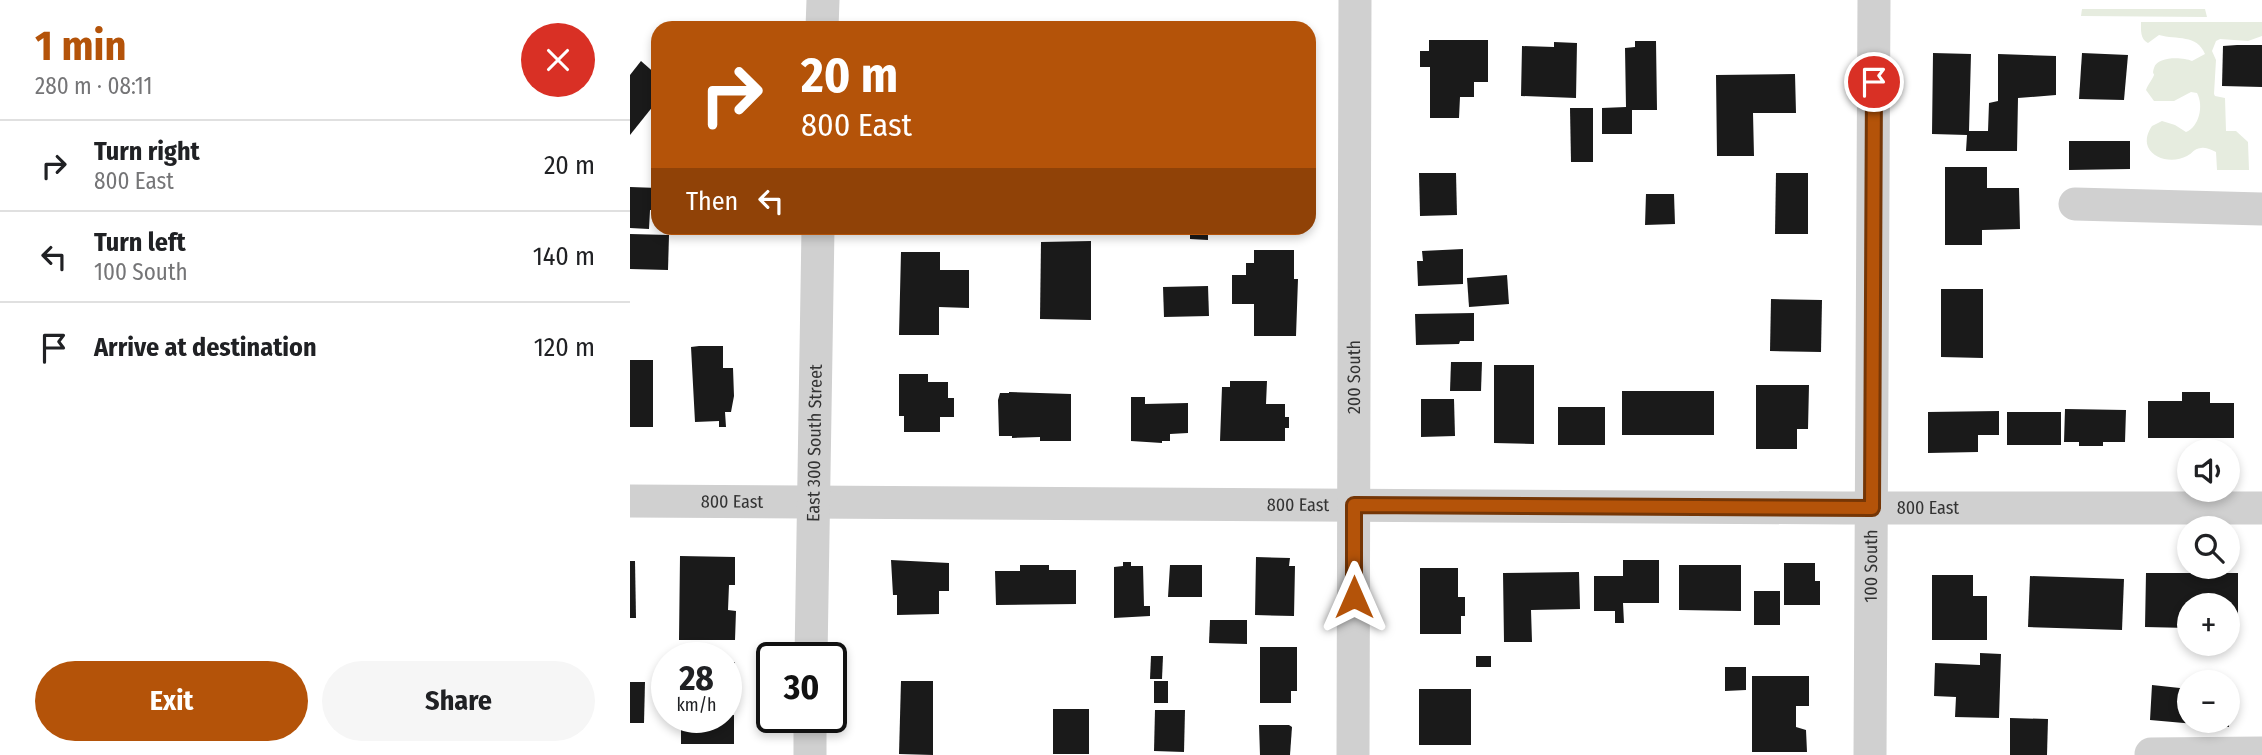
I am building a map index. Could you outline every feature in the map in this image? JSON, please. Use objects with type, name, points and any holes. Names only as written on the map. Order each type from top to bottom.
[{"type":"street","points":[[822,0],[822,21]]},
{"type":"street","name":"200 South","points":[[1353,755],[1356,0]]},
{"type":"street","name":"100 South","points":[[1870,755],[1874,0]]},
{"type":"street","points":[[2075,204],[2262,209]]},
{"type":"street","name":"East 300 South Street","points":[[811,642],[818,235]]},
{"type":"street","name":"800 East","points":[[630,500],[2262,509]]},
{"type":"street","points":[[810,733],[810,755]]},
{"type":"street","points":[[2151,754],[2262,753]]},
{"type":"shaded area","points":[[2082,9],[2205,9],[2207,17],[2081,16]]},
{"type":"shaded area","points":[[2141,22],[2262,22],[2262,36],[2248,41],[2220,39],[2216,41],[2212,51],[2216,60],[2214,94],[2225,98],[2226,131],[2236,131],[2248,142],[2249,170],[2217,170],[2216,152],[2205,148],[2196,149],[2187,156],[2165,159],[2155,155],[2148,147],[2147,138],[2152,126],[2162,121],[2186,132],[2194,126],[2200,110],[2197,93],[2191,92],[2174,101],[2154,101],[2146,90],[2156,64],[2171,58],[2192,61],[2205,54],[2197,43],[2186,39],[2159,35],[2148,43],[2142,37]]},
{"type":"building","points":[[1429,40],[1488,40],[1488,82],[1474,82],[1474,97],[1460,97],[1459,118],[1430,118],[1430,67],[1420,67],[1420,51],[1429,51]]},
{"type":"building","points":[[1635,41],[1656,41],[1657,110],[1632,110],[1632,134],[1602,134],[1602,108],[1626,107],[1625,48],[1635,47]]},
{"type":"building","points":[[1554,42],[1577,43],[1576,98],[1521,96],[1522,46],[1554,47]]},
{"type":"building","points":[[2262,45],[2262,87],[2222,86],[2223,46]]},
{"type":"building","points":[[1933,53],[1971,54],[1969,131],[1988,131],[1989,103],[1998,101],[1998,54],[2056,56],[2056,95],[2018,98],[2017,151],[1966,151],[1967,135],[1932,134]]},
{"type":"building","points":[[2082,53],[2128,55],[2124,100],[2079,99]]},
{"type":"building","points":[[641,61],[651,70],[651,109],[630,135],[630,75]]},
{"type":"building","points":[[1795,74],[1796,113],[1753,113],[1754,156],[1717,156],[1716,75]]},
{"type":"building","points":[[1570,108],[1593,108],[1593,162],[1571,162]]},
{"type":"building","points":[[2069,141],[2130,141],[2130,169],[2069,170]]},
{"type":"building","points":[[1945,167],[1987,167],[1987,188],[2019,188],[2020,229],[1982,230],[1982,245],[1945,245]]},
{"type":"building","points":[[1419,173],[1456,173],[1457,215],[1420,216]]},
{"type":"building","points":[[1776,173],[1808,173],[1808,234],[1775,234]]},
{"type":"building","points":[[630,187],[651,188],[649,229],[630,228]]},
{"type":"building","points":[[1646,194],[1674,194],[1675,224],[1645,225]]},
{"type":"building","points":[[630,234],[669,235],[668,270],[630,269]]},
{"type":"building","points":[[1190,235],[1208,235],[1208,240],[1190,239]]},
{"type":"building","points":[[1091,241],[1091,320],[1040,319],[1041,242]]},
{"type":"building","points":[[1463,249],[1463,284],[1418,286],[1417,261],[1423,261],[1422,251]]},
{"type":"building","points":[[1254,250],[1294,250],[1294,279],[1298,279],[1296,336],[1254,336],[1254,304],[1232,304],[1232,275],[1246,275],[1246,263],[1254,263]]},
{"type":"building","points":[[901,252],[940,252],[940,270],[969,270],[969,308],[939,307],[939,335],[899,335]]},
{"type":"building","points":[[1507,275],[1509,304],[1469,307],[1467,278]]},
{"type":"building","points":[[1208,286],[1209,316],[1164,317],[1163,287]]},
{"type":"building","points":[[1941,289],[1983,289],[1983,358],[1941,357]]},
{"type":"building","points":[[1771,299],[1822,300],[1821,352],[1770,351]]},
{"type":"building","points":[[1474,313],[1474,341],[1416,345],[1415,314]]},
{"type":"building","points":[[723,346],[723,368],[733,368],[734,396],[731,412],[725,412],[726,427],[719,427],[719,421],[695,422],[691,347]]},
{"type":"building","points":[[630,360],[653,360],[653,427],[630,427]]},
{"type":"building","points":[[1451,362],[1482,362],[1481,391],[1450,391]]},
{"type":"building","points":[[1494,365],[1534,365],[1534,444],[1494,443]]},
{"type":"building","points":[[899,374],[928,374],[928,382],[948,382],[948,398],[954,398],[954,417],[940,417],[940,432],[904,432],[904,416],[899,416]]},
{"type":"building","points":[[1230,381],[1267,381],[1266,404],[1285,404],[1285,417],[1289,417],[1289,428],[1285,428],[1285,441],[1220,441],[1222,387],[1230,387]]},
{"type":"building","points":[[1756,385],[1809,385],[1808,429],[1797,429],[1797,449],[1756,449]]},
{"type":"building","points":[[1622,391],[1714,391],[1714,435],[1622,435]]},
{"type":"building","points":[[2182,392],[2210,392],[2210,403],[2234,403],[2234,438],[2148,438],[2148,401],[2182,401]]},
{"type":"building","points":[[1000,393],[1071,394],[1071,441],[1040,441],[1040,437],[999,436],[998,400]]},
{"type":"building","points":[[1131,397],[1145,397],[1145,404],[1188,403],[1188,433],[1170,434],[1170,441],[1162,443],[1131,441]]},
{"type":"building","points":[[1421,399],[1454,399],[1455,436],[1421,437]]},
{"type":"building","points":[[1558,407],[1605,407],[1605,445],[1558,445]]},
{"type":"building","points":[[2065,409],[2126,410],[2125,442],[2079,446],[2079,442],[2064,442]]},
{"type":"building","points":[[1999,411],[1999,435],[1978,435],[1978,452],[1928,453],[1928,412]]},
{"type":"building","points":[[2007,412],[2061,412],[2061,445],[2007,445]]},
{"type":"building","points":[[680,556],[735,557],[735,585],[729,585],[728,610],[736,611],[735,640],[679,640]]},
{"type":"building","points":[[1256,557],[1290,558],[1289,566],[1295,566],[1294,616],[1255,615]]},
{"type":"building","points":[[891,560],[949,563],[949,591],[939,591],[939,614],[897,615],[897,595],[893,595]]},
{"type":"building","points":[[1623,560],[1659,560],[1659,603],[1623,603],[1624,623],[1615,623],[1615,611],[1594,611],[1594,576],[1623,576]]},
{"type":"building","points":[[630,561],[635,561],[636,618],[630,618]]},
{"type":"building","points":[[1123,562],[1131,562],[1131,566],[1143,566],[1144,606],[1150,606],[1150,616],[1114,618],[1114,567],[1123,566]]},
{"type":"building","points":[[1784,563],[1815,563],[1815,581],[1820,581],[1820,605],[1784,605]]},
{"type":"building","points":[[1020,565],[1049,565],[1049,570],[1076,570],[1076,604],[996,605],[995,571],[1020,571]]},
{"type":"building","points":[[1170,565],[1202,565],[1202,597],[1168,597]]},
{"type":"building","points":[[1679,565],[1741,565],[1741,611],[1679,610]]},
{"type":"building","points":[[1420,568],[1458,568],[1458,597],[1465,597],[1461,634],[1420,634]]},
{"type":"building","points":[[1579,572],[1580,609],[1531,610],[1532,642],[1504,642],[1503,573]]},
{"type":"building","points":[[2146,573],[2177,573],[2177,579],[2238,579],[2238,593],[2177,593],[2177,628],[2145,627]]},
{"type":"building","points":[[1932,575],[1973,575],[1973,596],[1987,596],[1987,640],[1932,640]]},
{"type":"building","points":[[2030,576],[2124,579],[2122,630],[2028,627]]},
{"type":"building","points":[[1754,591],[1780,591],[1780,625],[1754,625]]},
{"type":"building","points":[[1210,620],[1247,620],[1247,644],[1209,643]]},
{"type":"building","points":[[1260,647],[1297,647],[1297,691],[1291,691],[1291,703],[1260,703]]},
{"type":"building","points":[[1980,653],[2001,654],[1999,718],[1955,717],[1956,697],[1934,696],[1935,663],[1980,665]]},
{"type":"building","points":[[1151,656],[1163,656],[1162,679],[1150,679]]},
{"type":"building","points":[[1476,656],[1491,656],[1491,667],[1476,667]]},
{"type":"building","points":[[1725,667],[1746,667],[1746,690],[1725,691]]},
{"type":"building","points":[[1752,676],[1809,676],[1809,706],[1796,706],[1796,727],[1806,730],[1807,752],[1752,752]]},
{"type":"building","points":[[901,681],[933,681],[933,755],[899,754]]},
{"type":"building","points":[[1154,681],[1168,681],[1168,703],[1154,703]]},
{"type":"building","points":[[630,682],[645,682],[644,723],[630,723]]},
{"type":"building","points":[[2152,685],[2177,688],[2177,722],[2150,720]]},
{"type":"building","points":[[1419,689],[1471,689],[1471,745],[1419,745]]},
{"type":"building","points":[[1053,709],[1089,709],[1089,754],[1053,754]]},
{"type":"building","points":[[1155,710],[1185,710],[1184,752],[1154,751]]},
{"type":"building","points":[[2010,718],[2048,719],[2047,755],[2010,755]]},
{"type":"building","points":[[1259,725],[1292,727],[1290,755],[1260,755]]},
{"type":"building","points":[[681,733],[734,733],[734,744],[681,744]]},
{"type":"route","points":[[1354,597],[1354,505],[1872,508],[1874,82]]}]
